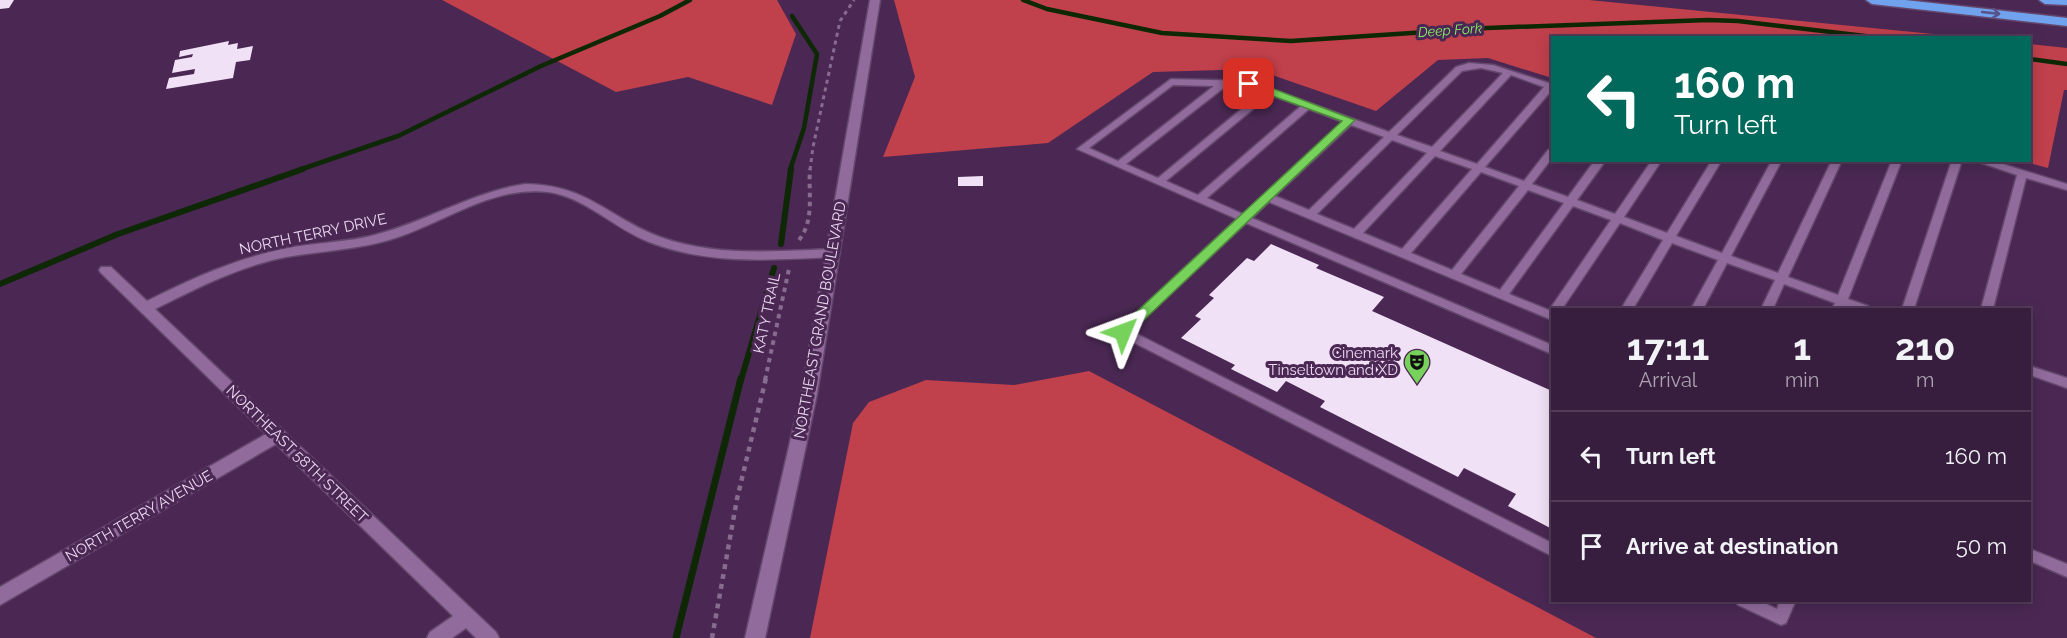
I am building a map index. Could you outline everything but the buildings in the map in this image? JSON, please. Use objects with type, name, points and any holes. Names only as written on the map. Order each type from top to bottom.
[{"type":"highway","points":[[1872,0],[2067,22]]},
{"type":"highway","points":[[2045,0],[2067,1]]},
{"type":"street","name":"NORTHEAST GRAND BOULEVARD","points":[[754,638],[776,551],[808,397],[833,253],[857,90],[875,0]]},
{"type":"street","name":"NORTH TERRY DRIVE","points":[[146,307],[241,265],[284,253],[382,238],[415,227],[476,199],[518,189],[561,191],[585,201],[634,232],[680,248],[738,255],[833,253]]},
{"type":"street","name":"NORTHEAST 58TH STREET","points":[[106,270],[489,638]]},
{"type":"street","name":"NORTH TERRY AVENUE","points":[[0,597],[277,435]]},
{"type":"street","points":[[437,638],[466,617]]},
{"type":"lane","points":[[1310,215],[1459,69],[1465,66],[1485,65],[1551,87],[1404,254]]},
{"type":"lane","points":[[1356,234],[1508,73]]},
{"type":"lane","points":[[1551,350],[1082,149],[1171,82],[1249,84],[1725,258],[1781,279],[1839,305],[1858,308]]},
{"type":"lane","points":[[1119,165],[1224,83]]},
{"type":"lane","points":[[1159,182],[1269,91]]},
{"type":"lane","points":[[1200,199],[1308,105]]},
{"type":"lane","points":[[1350,120],[1123,332],[1551,549]]},
{"type":"lane","points":[[1454,275],[1551,153]]},
{"type":"lane","points":[[1502,295],[1600,162]]},
{"type":"lane","points":[[1557,308],[1656,162]]},
{"type":"lane","points":[[1628,308],[1716,162]]},
{"type":"lane","points":[[1698,308],[1776,162]]},
{"type":"lane","points":[[1767,308],[1836,162]]},
{"type":"lane","points":[[1839,305],[1896,162]]},
{"type":"lane","points":[[1908,308],[1956,162]]},
{"type":"lane","points":[[1984,162],[2067,187]]},
{"type":"lane","points":[[1987,308],[2022,174]]},
{"type":"lane","points":[[1267,197],[1551,315]]},
{"type":"lane","points":[[2031,370],[2067,383]]},
{"type":"lane","points":[[2031,555],[2067,571]]},
{"type":"lane","points":[[1747,602],[1781,618],[1787,602]]},
{"type":"path","name":"KATY TRAIL","points":[[712,638],[736,499],[776,338],[792,254],[794,246],[807,230],[813,147],[840,21],[854,0]]},
{"type":"shaded area","points":[[442,0],[777,0],[796,34],[772,105],[688,77],[616,92]]},
{"type":"shaded area","points":[[894,0],[1589,0],[1954,36],[1551,36],[1551,78],[1488,58],[1438,60],[1376,111],[1255,69],[1153,72],[1048,143],[883,157],[915,77]]},
{"type":"shaded area","points":[[2031,44],[2067,48],[2067,90],[2064,90],[2048,168],[2025,162],[2031,162]]},
{"type":"shaded area","points":[[1089,371],[1596,638],[810,638],[853,423],[869,402],[926,380],[1014,385]]},
{"type":"waterway","points":[[299,170],[398,136],[541,66],[660,16],[690,0]]},
{"type":"waterway","name":"Deep Fork","points":[[1023,0],[1047,9],[1162,33],[1291,41],[1487,28],[1708,20],[1738,21],[1865,36]]},
{"type":"waterway","points":[[790,170],[804,128],[817,54],[792,16]]},
{"type":"waterway","name":"Deep Fork","points":[[2031,59],[2067,64]]},
{"type":"waterway","points":[[0,284],[118,234],[303,169]]},
{"type":"waterway","points":[[781,244],[791,169]]},
{"type":"waterway","points":[[741,380],[774,268]]},
{"type":"waterway","points":[[676,638],[741,378]]},
{"type":"place","name":"Cinemark Tinseltown and XD","points":[[1417,385]]},
{"type":"route","points":[[1123,332],[1350,120],[1249,84]]}]
